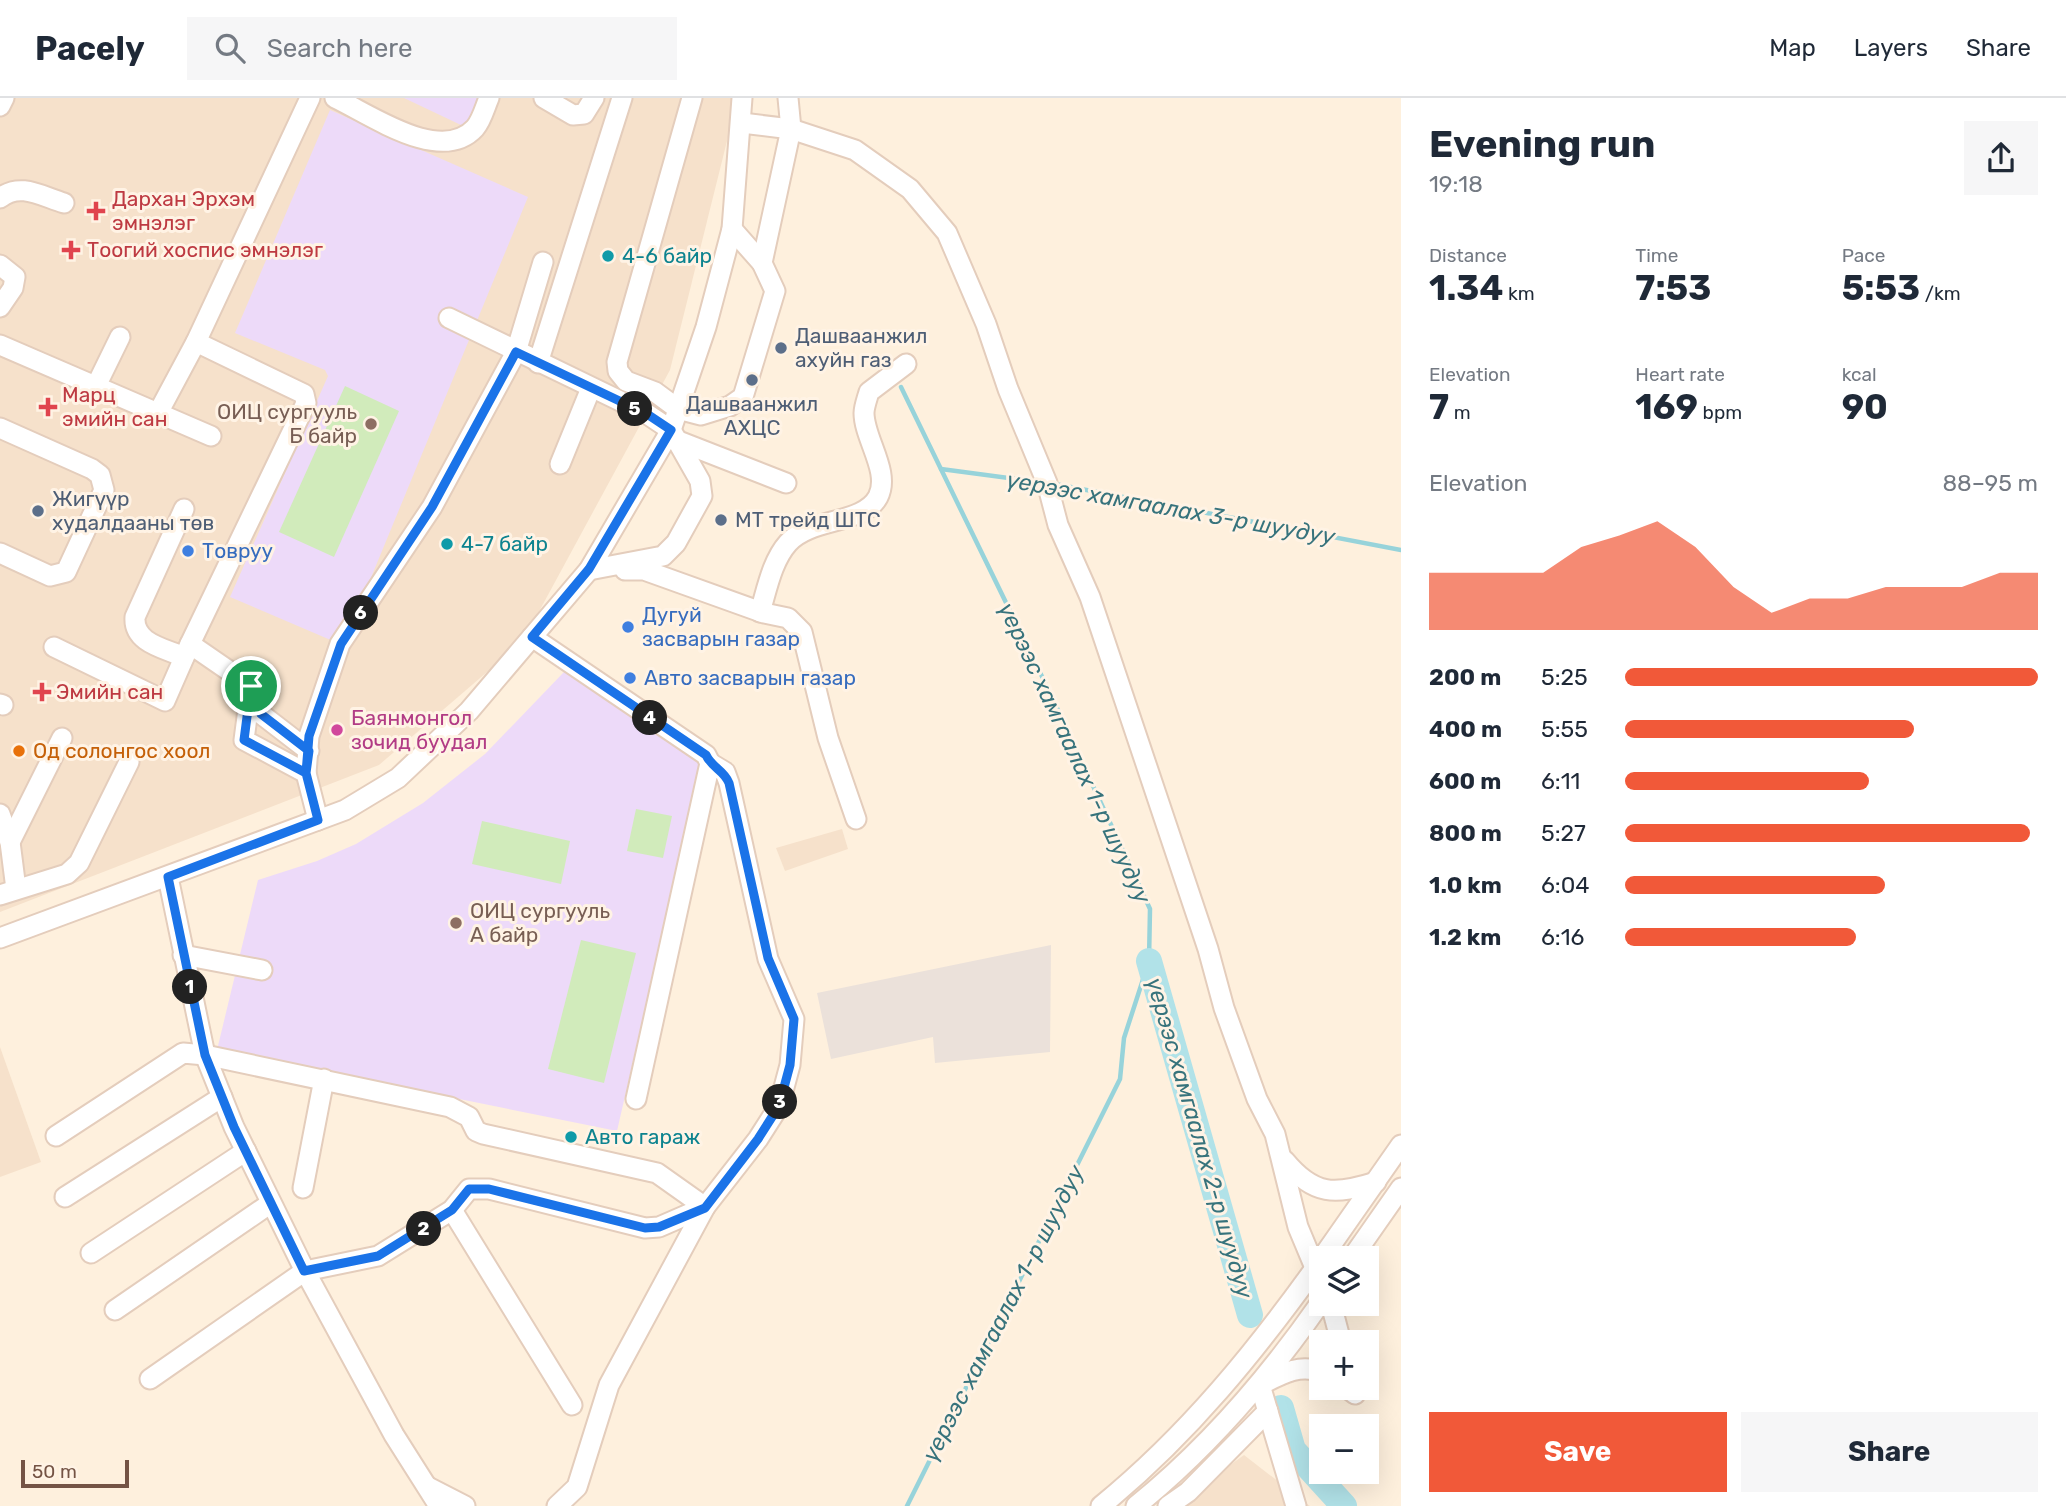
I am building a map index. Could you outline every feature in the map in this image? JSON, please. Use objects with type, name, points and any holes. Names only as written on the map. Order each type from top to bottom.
[{"type":"street","points":[[0,106],[4,98]]},
{"type":"street","points":[[158,412],[196,342],[310,98]]},
{"type":"street","points":[[335,98],[423,140],[440,142],[457,139],[472,131],[478,125],[489,98]]},
{"type":"street","points":[[544,98],[573,115],[584,114],[594,98]]},
{"type":"street","points":[[538,363],[622,98]]},
{"type":"street","points":[[692,98],[617,362],[618,371],[626,381],[655,392],[678,409],[701,415],[730,406],[743,397],[775,291],[762,263],[732,229]]},
{"type":"street","points":[[0,939],[345,810],[398,778],[469,710],[589,569],[674,435],[678,409],[706,327],[732,229],[742,98]]},
{"type":"street","points":[[762,263],[791,129],[788,98]]},
{"type":"street","points":[[742,123],[791,129],[855,150],[910,189],[947,233],[986,324],[1008,389],[1047,483],[1058,525],[1090,597],[1208,949],[1224,1008],[1257,1099],[1275,1134],[1298,1227],[1309,1247]]},
{"type":"street","points":[[0,198],[9,191],[20,188],[64,203]]},
{"type":"street","points":[[318,820],[306,773],[309,736],[341,644],[432,507],[516,352],[543,262]]},
{"type":"street","points":[[0,265],[15,277],[13,288],[0,307]]},
{"type":"street","points":[[449,318],[591,388],[674,435],[786,483]]},
{"type":"street","points":[[97,384],[120,337]]},
{"type":"street","points":[[54,647],[165,701],[306,403],[304,394],[196,342]]},
{"type":"street","points":[[0,345],[97,384],[211,436]]},
{"type":"street","points":[[760,612],[772,572],[789,542],[815,525],[860,513],[878,497],[881,478],[864,414],[869,392],[905,364]]},
{"type":"street","points":[[560,464],[591,388]]},
{"type":"street","points":[[0,428],[92,469],[100,475],[104,489],[66,572],[50,576],[0,553]]},
{"type":"street","points":[[589,569],[663,556],[676,543],[702,496],[700,481],[674,435]]},
{"type":"street","points":[[184,509],[135,617],[134,628],[138,636],[187,651],[251,686],[261,714],[309,751]]},
{"type":"street","points":[[589,569],[644,570],[760,612],[788,618],[802,632],[828,738],[856,819]]},
{"type":"street","points":[[532,637],[706,755],[710,763],[725,772],[768,958],[794,1019],[790,1065],[779,1106],[758,1139],[705,1208],[609,1385],[577,1487],[558,1506]]},
{"type":"street","points":[[251,686],[244,740],[306,773]]},
{"type":"street","points":[[10,842],[62,738]]},
{"type":"street","points":[[0,814],[10,842],[8,892],[67,874],[79,863],[129,762]]},
{"type":"street","points":[[636,1099],[710,763]]},
{"type":"street","points":[[168,877],[205,1055],[222,1097],[304,1271],[394,1435],[439,1506]]},
{"type":"street","points":[[183,955],[262,970]]},
{"type":"street","points":[[56,1136],[183,1053],[205,1055],[450,1107],[469,1117],[476,1130],[482,1134],[657,1173],[705,1208]]},
{"type":"street","points":[[303,1188],[324,1079]]},
{"type":"street","points":[[65,1197],[222,1097]]},
{"type":"street","points":[[1334,1246],[1401,1145]]},
{"type":"street","points":[[91,1253],[246,1152]]},
{"type":"street","points":[[1282,1158],[1301,1181],[1328,1191],[1350,1190],[1376,1182]]},
{"type":"street","points":[[150,1379],[304,1271],[378,1256],[452,1210],[469,1189],[479,1187],[645,1228],[659,1227],[705,1208]]},
{"type":"street","points":[[1360,1246],[1401,1188]]},
{"type":"street","points":[[115,1310],[271,1203]]},
{"type":"street","points":[[452,1210],[572,1405]]},
{"type":"street","points":[[1101,1506],[1180,1436],[1231,1381],[1309,1281]]},
{"type":"street","points":[[1136,1506],[1200,1449],[1260,1385],[1311,1316]]},
{"type":"street","points":[[1260,1385],[1287,1370],[1309,1368]]},
{"type":"street","points":[[1260,1385],[1290,1502]]},
{"type":"street","points":[[1168,1506],[1188,1492],[1268,1411]]},
{"type":"street","points":[[426,1486],[465,1506]]},
{"type":"shaded area","points":[[0,98],[731,98],[731,125],[670,370],[523,641],[379,765],[0,912]]},
{"type":"shaded area","points":[[404,98],[482,98],[472,124],[461,125]]},
{"type":"shaded area","name":"ОИЦ сургууль Б байр","points":[[330,110],[528,197],[363,597],[340,644],[230,597],[328,376],[325,370],[235,333]]},
{"type":"shaded area","name":"ОИЦ сургууль А байр","points":[[564,672],[702,760],[617,1131],[217,1050],[258,880],[317,861],[356,844],[423,803],[485,754]]},
{"type":"shaded area","points":[[842,829],[848,849],[785,871],[776,848]]},
{"type":"shaded area","points":[[1051,945],[1050,1052],[935,1063],[933,1037],[831,1059],[817,993]]},
{"type":"shaded area","points":[[0,1047],[41,1162],[0,1177]]},
{"type":"shaded area","points":[[1244,1455],[1310,1506],[1174,1506]]},
{"type":"green space","points":[[345,386],[399,411],[334,557],[279,532]]},
{"type":"green space","points":[[636,809],[672,816],[663,858],[627,851]]},
{"type":"green space","points":[[482,821],[570,841],[561,884],[472,864]]},
{"type":"green space","points":[[581,940],[636,953],[604,1083],[548,1069]]},
{"type":"waterway","name":"үерээс хамгаалах 1-р шуудуу","points":[[901,387],[1051,695],[1150,909],[1149,961],[1124,1038],[1120,1079],[907,1506]]},
{"type":"waterway","name":"үерээс хамгаалах 3-р шуудуу","points":[[941,469],[1039,482]]},
{"type":"waterway","name":"үерээс хамгаалах 3-р шуудуу","points":[[1055,484],[1401,550]]},
{"type":"waterway","name":"үерээс хамгаалах 2-р шуудуу","points":[[1149,961],[1250,1315]]},
{"type":"waterway","name":"үерээс хамгаалах 2-р шуудуу","points":[[1281,1408],[1293,1450],[1344,1506]]},
{"type":"place","name":"Дархан Эрхэм эмнэлэг","points":[[96,211]]},
{"type":"place","name":"Тоогий хоспис эмнэлэг","points":[[71,250]]},
{"type":"place","name":"4-6 байр","points":[[608,256]]},
{"type":"place","name":"Дашваанжил ахуйн газ","points":[[781,348]]},
{"type":"place","name":"Дашваанжил АХЦС","points":[[752,380]]},
{"type":"place","name":"Марц эмийн сан","points":[[48,407]]},
{"type":"place","name":"ОИЦ сургууль Б байр","points":[[371,424]]},
{"type":"place","name":"Жигүүр худалдааны төв","points":[[38,511]]},
{"type":"place","name":"МТ трейд ШТС","points":[[721,520]]},
{"type":"place","name":"4-7 байр","points":[[447,544]]},
{"type":"place","name":"Товруу","points":[[188,551]]},
{"type":"place","name":"Дугуй засварын газар","points":[[628,627]]},
{"type":"place","name":"Авто засварын газар","points":[[630,678]]},
{"type":"place","name":"Эмийн сан","points":[[42,692]]},
{"type":"place","name":"Баянмонгол зочид буудал","points":[[337,730]]},
{"type":"place","name":"Од солонгос хоол","points":[[19,751]]},
{"type":"place","name":"ОИЦ сургууль А байр","points":[[456,923]]},
{"type":"place","name":"Авто гараж","points":[[571,1137]]},
{"type":"route","points":[[251,686],[244,740],[306,773],[309,751],[309,736],[341,644],[432,507],[516,352],[647,414],[671,430],[589,569],[532,637],[706,755],[710,763],[725,772],[729,783],[768,958],[794,1019],[790,1065],[779,1106],[758,1139],[705,1208],[659,1227],[645,1228],[479,1187],[469,1189],[452,1210],[378,1256],[304,1271],[234,1127],[205,1055],[168,877],[318,820],[306,773],[309,751],[295,737],[261,714],[251,686]]}]
